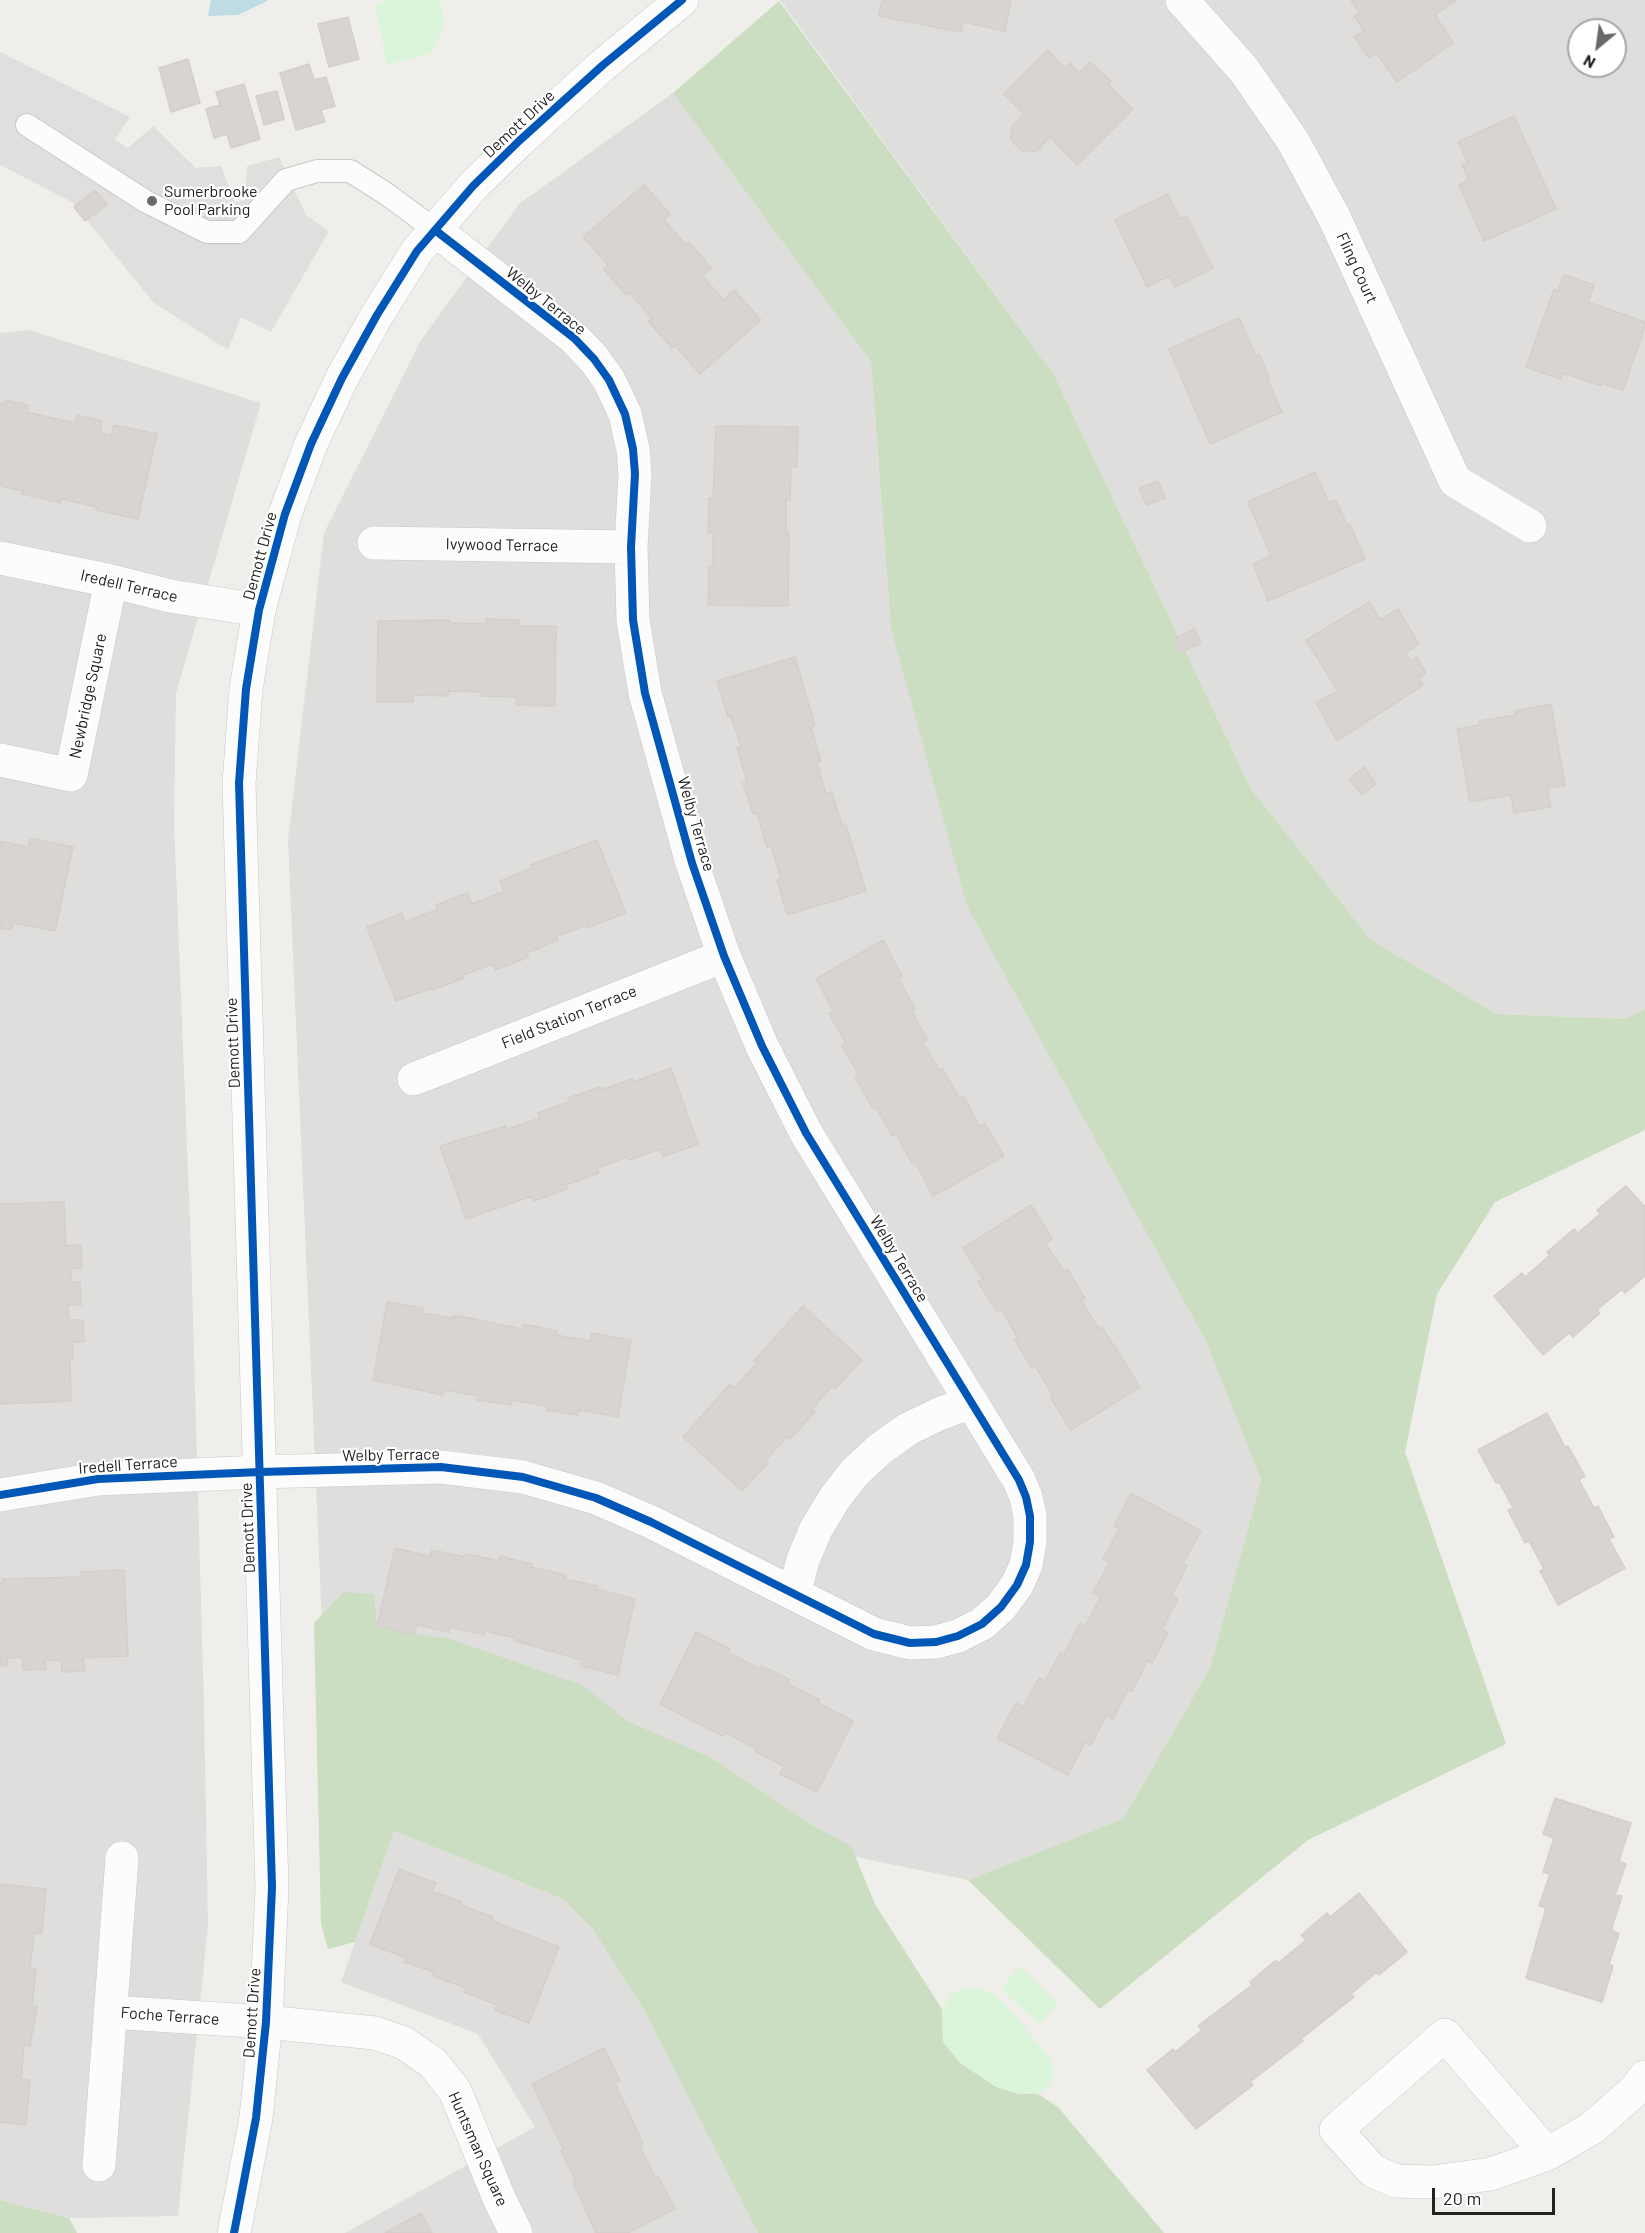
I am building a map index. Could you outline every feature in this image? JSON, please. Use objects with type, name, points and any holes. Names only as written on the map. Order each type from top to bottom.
[{"type":"street","name":"Demott Drive","points":[[234,2233],[256,2118],[266,2022],[272,1887],[239,783],[246,689],[259,610],[285,514],[311,444],[342,378],[377,315],[417,251],[473,186],[519,141],[603,65],[682,0]]},
{"type":"street","name":"Fling Court","points":[[1182,0],[1244,70],[1293,141],[1334,217],[1455,481],[1530,526]]},
{"type":"street","name":"Welby Terrace","points":[[260,1472],[441,1467],[523,1477],[596,1498],[651,1522],[874,1634],[910,1643],[936,1642],[958,1636],[982,1624],[1001,1607],[1017,1585],[1026,1565],[1030,1542],[1030,1516],[1019,1480],[806,1133],[762,1046],[724,956],[692,863],[645,693],[633,620],[631,547],[633,448],[625,414],[609,380],[594,358],[574,338],[435,230]]},
{"type":"street","name":"Ivywood Terrace","points":[[374,543],[631,547]]},
{"type":"street","name":"Iredell Terrace","points":[[0,558],[170,596],[259,610]]},
{"type":"street","name":"Newbridge Square","points":[[0,760],[71,775],[111,581]]},
{"type":"street","name":"Field Station Terrace","points":[[414,1079],[724,956]]},
{"type":"street","points":[[794,1594],[803,1560],[816,1529],[834,1499],[855,1472],[880,1449],[908,1429],[971,1402]]},
{"type":"street","name":"Iredell Terrace","points":[[0,1495],[98,1479],[260,1472]]},
{"type":"street","name":"Foche Terrace","points":[[99,2165],[122,1858]]},
{"type":"street","name":"Foche Terrace","points":[[110,2012],[266,2022]]},
{"type":"street","name":"Huntsman Square","points":[[266,2022],[375,2032],[404,2043],[433,2063],[455,2091],[499,2198],[516,2233]]},
{"type":"street","points":[[1547,2154],[1444,2035],[1336,2130],[1373,2171],[1396,2181],[1433,2182],[1491,2174],[1547,2154],[1592,2128],[1634,2091],[1645,2077]]},
{"type":"lane","points":[[27,125],[144,201],[207,232],[239,232],[286,180],[317,171],[350,171],[388,195],[435,230]]},
{"type":"shaded area","points":[[780,0],[1645,0],[1645,1009],[1625,1019],[1497,1014],[1371,940],[1251,789],[1054,375]]},
{"type":"shaded area","name":"Sumerbrooke Pool Parking","points":[[0,52],[130,117],[115,139],[128,148],[153,126],[196,168],[221,166],[235,203],[245,200],[247,166],[279,157],[306,215],[329,231],[271,332],[241,317],[228,350],[153,302],[72,202],[0,165]]},
{"type":"shaded area","points":[[673,93],[871,362],[891,628],[1205,1339],[1261,1480],[1210,1668],[1123,1819],[968,1880],[762,1838],[323,1647],[288,840],[324,533],[420,342],[519,204]]},
{"type":"shaded area","points":[[29,330],[261,403],[176,693],[174,822],[191,1247],[208,1926],[178,2216],[69,2218],[0,2200],[0,333]]},
{"type":"shaded area","points":[[394,1831],[563,1899],[592,1928],[644,2010],[758,2233],[345,2233],[535,2127],[478,2034],[341,1982]]},
{"type":"green space","points":[[390,0],[440,0],[445,24],[431,54],[387,65],[375,4]]},
{"type":"green space","points":[[779,1],[1054,375],[1251,789],[1371,940],[1497,1014],[1625,1019],[1645,1009],[1645,1130],[1495,1202],[1437,1294],[1405,1452],[1506,1744],[1308,1840],[1100,2009],[968,1880],[1123,1819],[1210,1668],[1261,1480],[1205,1339],[967,906],[891,628],[871,362],[673,93]]},
{"type":"green space","points":[[343,1592],[374,1594],[377,1627],[450,1639],[582,1685],[629,1722],[710,1757],[810,1824],[851,1846],[875,1904],[942,2009],[943,2042],[1019,2094],[1038,2094],[1058,2107],[1164,2233],[758,2233],[644,2010],[592,1928],[563,1899],[394,1831],[355,1942],[328,1949],[321,1924],[314,1623]]},
{"type":"green space","points":[[1020,1966],[1059,2004],[1039,2024],[1001,1989]]},
{"type":"green space","points":[[968,1988],[982,1989],[994,1994],[1012,2012],[1051,2060],[1054,2072],[1050,2085],[1038,2094],[1019,2094],[996,2087],[960,2063],[943,2042],[942,2009],[953,1992]]},
{"type":"green space","points":[[0,2200],[69,2218],[77,2233],[0,2233]]},
{"type":"water","points":[[211,0],[267,1],[238,15],[208,16]]},
{"type":"building","points":[[882,0],[1011,0],[1005,31],[963,22],[961,32],[879,16]]},
{"type":"building","points":[[1351,0],[1457,0],[1435,15],[1453,43],[1397,82],[1376,53],[1369,58],[1354,37],[1364,30],[1354,16],[1359,12]]},
{"type":"building","points":[[348,17],[359,59],[329,67],[318,24]]},
{"type":"building","points":[[1048,50],[1065,69],[1070,63],[1079,73],[1090,62],[1111,81],[1108,84],[1133,109],[1077,165],[1050,137],[1037,151],[1022,151],[1010,139],[1013,125],[1024,114],[1004,94]]},
{"type":"building","points":[[188,59],[200,103],[171,112],[159,68]]},
{"type":"building","points":[[309,64],[314,80],[326,77],[335,106],[321,110],[325,122],[296,130],[280,73]]},
{"type":"building","points":[[244,84],[260,139],[231,148],[227,134],[214,138],[206,109],[220,105],[216,92]]},
{"type":"building","points":[[277,91],[284,119],[264,125],[256,96]]},
{"type":"building","points":[[1514,116],[1556,209],[1484,241],[1459,185],[1469,180],[1462,165],[1468,163],[1458,142]]},
{"type":"building","points":[[644,185],[670,214],[664,220],[686,245],[689,242],[711,268],[702,276],[724,300],[734,290],[761,320],[700,374],[675,345],[672,348],[648,321],[652,318],[629,293],[626,295],[604,269],[608,265],[583,237]]},
{"type":"building","points":[[95,190],[107,205],[85,221],[74,207]]},
{"type":"building","points":[[1168,194],[1180,219],[1187,216],[1213,268],[1175,287],[1169,276],[1147,287],[1115,220]]},
{"type":"building","points":[[1564,275],[1594,285],[1588,302],[1645,322],[1623,390],[1602,383],[1601,386],[1563,373],[1561,379],[1526,367],[1554,289],[1558,291]]},
{"type":"building","points":[[1239,318],[1256,356],[1259,354],[1282,412],[1210,444],[1169,349]]},
{"type":"building","points":[[5,400],[28,405],[27,412],[75,423],[77,415],[102,421],[100,433],[111,435],[114,425],[157,434],[138,519],[96,510],[97,507],[61,499],[61,503],[22,494],[23,491],[0,486],[0,403],[4,404]]},
{"type":"building","points":[[716,426],[798,427],[797,467],[791,466],[790,500],[786,500],[786,532],[789,533],[788,606],[708,605],[709,566],[713,566],[713,533],[708,533],[709,498],[713,498]]},
{"type":"building","points":[[1315,472],[1329,503],[1336,500],[1347,525],[1350,524],[1365,559],[1268,601],[1253,564],[1271,556],[1248,502]]},
{"type":"building","points":[[1158,481],[1165,498],[1146,505],[1139,488]]},
{"type":"building","points":[[1369,602],[1380,620],[1398,609],[1419,644],[1405,653],[1410,661],[1416,657],[1426,673],[1418,678],[1423,685],[1337,741],[1316,703],[1338,691],[1306,640]]},
{"type":"building","points":[[486,619],[519,620],[519,626],[556,626],[555,706],[516,705],[516,697],[482,696],[481,692],[448,691],[448,696],[413,695],[413,702],[377,702],[378,621],[450,620],[450,623],[486,624]]},
{"type":"building","points":[[1194,629],[1201,643],[1180,652],[1174,639]]},
{"type":"building","points":[[795,657],[815,726],[811,727],[821,761],[817,762],[826,794],[832,792],[842,826],[846,825],[866,891],[787,915],[777,880],[781,879],[771,846],[767,847],[757,813],[753,814],[743,783],[747,782],[737,748],[741,747],[731,716],[728,717],[717,681]]},
{"type":"building","points":[[1551,704],[1565,786],[1547,788],[1551,807],[1514,813],[1511,795],[1470,802],[1457,729],[1480,725],[1479,721],[1515,715],[1515,711]]},
{"type":"building","points":[[1364,767],[1376,784],[1362,795],[1349,779]]},
{"type":"building","points":[[30,838],[73,847],[55,931],[13,923],[11,930],[0,928],[0,841],[28,847]]},
{"type":"building","points":[[597,840],[626,913],[587,928],[587,925],[557,936],[558,940],[527,953],[529,957],[495,970],[493,964],[463,975],[464,978],[396,1001],[367,927],[402,913],[405,922],[438,909],[436,905],[467,893],[472,904],[504,891],[500,881],[532,868],[531,865]]},
{"type":"building","points":[[883,940],[902,976],[898,978],[915,1009],[912,1011],[927,1039],[922,1042],[939,1070],[942,1068],[959,1098],[963,1096],[980,1126],[985,1124],[1004,1156],[933,1196],[915,1162],[912,1163],[896,1134],[892,1136],[876,1107],[873,1108],[855,1077],[859,1075],[842,1046],[846,1043],[829,1014],[834,1012],[816,979]]},
{"type":"building","points":[[671,1068],[698,1144],[663,1157],[660,1149],[629,1160],[627,1157],[597,1168],[599,1173],[566,1185],[567,1189],[533,1201],[532,1196],[466,1219],[440,1146],[540,1118],[538,1113],[569,1102],[568,1098],[632,1079],[633,1082]]},
{"type":"building","points":[[1626,1186],[1645,1207],[1645,1276],[1625,1293],[1622,1289],[1597,1310],[1600,1313],[1573,1337],[1569,1333],[1543,1355],[1494,1296],[1522,1273],[1525,1277],[1550,1255],[1547,1252],[1574,1229],[1578,1233],[1600,1214],[1597,1210]]},
{"type":"building","points":[[64,1202],[66,1246],[81,1245],[82,1268],[71,1269],[71,1282],[80,1282],[81,1305],[68,1305],[69,1320],[83,1320],[84,1342],[73,1342],[73,1359],[70,1359],[71,1401],[0,1404],[0,1204]]},
{"type":"building","points":[[1031,1205],[1052,1239],[1045,1243],[1064,1271],[1067,1269],[1085,1298],[1081,1300],[1099,1329],[1102,1327],[1140,1387],[1071,1430],[1050,1397],[1053,1395],[1035,1366],[1032,1368],[1015,1340],[1018,1338],[1001,1309],[997,1311],[978,1282],[983,1279],[963,1248]]},
{"type":"building","points":[[387,1302],[423,1308],[422,1313],[453,1318],[454,1315],[522,1329],[523,1324],[557,1331],[556,1335],[590,1341],[591,1333],[631,1340],[618,1417],[579,1410],[578,1415],[546,1410],[547,1406],[512,1400],[511,1405],[477,1400],[478,1396],[444,1390],[443,1395],[373,1380]]},
{"type":"building","points":[[803,1306],[862,1360],[835,1389],[832,1386],[811,1410],[815,1412],[790,1439],[787,1437],[765,1461],[768,1463],[742,1491],[683,1437],[730,1384],[734,1388],[757,1363],[754,1361]]},
{"type":"building","points":[[1547,1413],[1565,1447],[1568,1446],[1585,1476],[1579,1480],[1594,1508],[1598,1506],[1614,1537],[1609,1539],[1625,1568],[1558,1605],[1540,1571],[1544,1569],[1529,1541],[1525,1543],[1508,1510],[1513,1508],[1478,1450]]},
{"type":"building","points":[[1131,1493],[1201,1531],[1183,1564],[1187,1566],[1172,1596],[1178,1599],[1162,1629],[1168,1633],[1152,1663],[1148,1660],[1132,1691],[1128,1690],[1113,1719],[1106,1715],[1091,1745],[1085,1742],[1068,1775],[997,1738],[1016,1703],[1023,1707],[1039,1678],[1045,1681],[1061,1652],[1064,1654],[1080,1623],[1085,1626],[1101,1597],[1093,1593],[1110,1562],[1103,1559],[1119,1529],[1114,1526]]},
{"type":"building","points":[[395,1548],[430,1556],[432,1550],[499,1561],[500,1556],[532,1564],[531,1567],[566,1575],[565,1579],[598,1586],[597,1589],[635,1599],[618,1675],[581,1666],[582,1660],[515,1641],[516,1638],[485,1631],[484,1635],[450,1627],[449,1632],[417,1625],[414,1635],[377,1626]]},
{"type":"building","points":[[124,1570],[128,1656],[83,1658],[85,1671],[62,1672],[61,1660],[45,1660],[46,1669],[23,1670],[22,1657],[7,1658],[8,1665],[0,1666],[0,1582],[3,1582],[2,1579],[81,1577],[81,1572]]},
{"type":"building","points":[[696,1632],[730,1649],[729,1653],[760,1669],[762,1666],[790,1680],[788,1684],[820,1700],[818,1703],[853,1721],[817,1792],[780,1774],[784,1766],[756,1752],[757,1749],[726,1733],[723,1736],[660,1704]]},
{"type":"building","points":[[1555,1798],[1631,1823],[1619,1861],[1626,1864],[1615,1895],[1622,1896],[1611,1930],[1619,1934],[1609,1964],[1613,1966],[1602,2002],[1526,1978],[1546,1908],[1539,1906],[1550,1874],[1543,1872],[1554,1838],[1543,1834]]},
{"type":"building","points":[[399,1869],[436,1883],[432,1891],[462,1902],[460,1905],[493,1917],[492,1921],[559,1947],[529,2023],[495,2010],[497,2005],[464,1992],[465,1988],[432,1975],[434,1972],[404,1962],[406,1958],[370,1944]]},
{"type":"building","points":[[0,1884],[46,1889],[42,1934],[34,1933],[30,1968],[36,1969],[32,2006],[37,2006],[30,2046],[24,2045],[21,2079],[30,2080],[26,2125],[0,2122]]},
{"type":"building","points":[[1359,1893],[1407,1952],[1379,1975],[1377,1972],[1351,1994],[1354,1997],[1250,2082],[1253,2085],[1196,2129],[1147,2070],[1173,2049],[1175,2052],[1202,2030],[1198,2026],[1252,1985],[1250,1982],[1276,1960],[1278,1963],[1306,1940],[1301,1935],[1327,1913],[1330,1917]]},
{"type":"building","points":[[604,2048],[620,2081],[615,2083],[643,2144],[640,2146],[655,2178],[658,2176],[675,2209],[628,2233],[596,2233],[573,2182],[576,2181],[561,2151],[563,2149],[532,2084]]},
{"type":"building","points":[[421,2213],[432,2233],[385,2233]]},
{"type":"cycle path","points":[[234,2233],[256,2118],[266,2022],[272,1887],[239,783],[246,689],[259,610],[285,514],[311,444],[342,378],[377,315],[417,251],[473,186],[519,141],[603,65],[682,0]]},
{"type":"cycle path","points":[[0,1495],[98,1479],[260,1472],[441,1467],[523,1477],[596,1498],[651,1522],[874,1634],[910,1643],[936,1642],[958,1636],[982,1624],[1001,1607],[1017,1585],[1026,1565],[1030,1542],[1030,1516],[1019,1480],[806,1133],[762,1046],[724,956],[692,863],[645,693],[633,620],[631,547],[635,474],[633,449],[625,414],[609,380],[594,359],[574,338],[435,230]]},
{"type":"place","name":"Sumerbrooke Pool Parking","points":[[152,201]]}]
